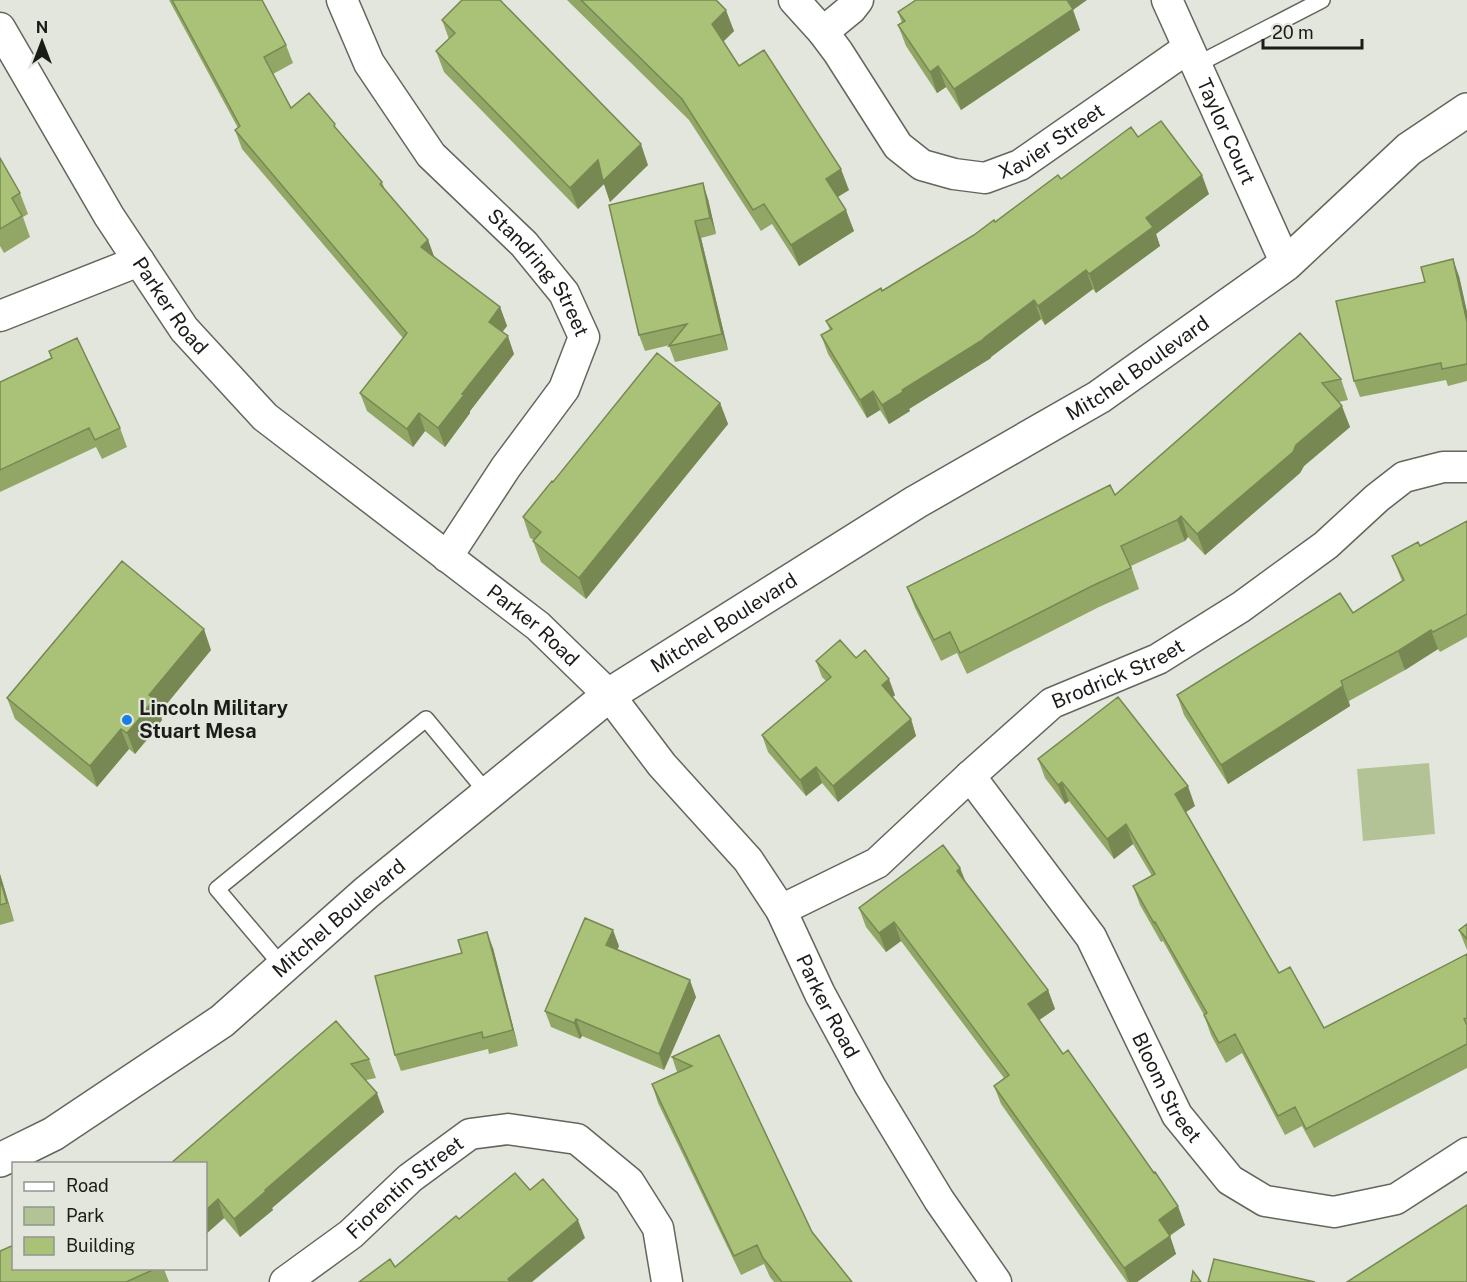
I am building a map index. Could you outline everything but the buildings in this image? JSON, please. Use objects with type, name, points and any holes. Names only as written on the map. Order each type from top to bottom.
[{"type":"street","name":"Standring Street","points":[[342,0],[369,63],[431,155],[524,244],[564,293],[584,337],[564,389],[506,467],[447,557]]},
{"type":"street","name":"Xavier Street","points":[[794,0],[838,52],[898,146],[922,165],[954,174],[985,178],[1020,165],[1192,57]]},
{"type":"street","points":[[823,32],[851,9],[858,0]]},
{"type":"street","name":"Taylor Court","points":[[1167,0],[1286,264]]},
{"type":"street","name":"Parker Road","points":[[0,28],[109,216],[184,329],[265,417],[538,626],[609,695],[662,765],[748,860],[781,910],[820,994],[870,1086],[939,1200],[996,1282]]},
{"type":"street","name":"Mitchel Boulevard","points":[[0,1160],[52,1134],[222,1021],[366,893],[609,695],[916,502],[1099,397],[1286,264],[1409,149],[1467,110]]},
{"type":"street","points":[[0,316],[139,261]]},
{"type":"street","name":"Brodrick Street","points":[[781,910],[877,862],[1052,703],[1158,659],[1241,607],[1326,545],[1377,498],[1404,477],[1443,467],[1467,467]]},
{"type":"street","name":"Bloom Street","points":[[970,776],[1091,937],[1177,1115],[1230,1180],[1265,1201],[1334,1212],[1396,1199],[1467,1153]]},
{"type":"street","name":"Fiorentin Street","points":[[285,1282],[351,1234],[410,1178],[470,1134],[508,1128],[577,1139],[629,1182],[658,1228],[668,1282]]},
{"type":"lane","points":[[1192,57],[1322,0]]},
{"type":"lane","points":[[282,967],[217,889],[426,719],[488,794]]},
{"type":"green space","points":[[1429,763],[1435,834],[1363,841],[1357,769]]},
{"type":"place","name":"Lincoln Military Stuart Mesa","points":[[127,720]]}]
